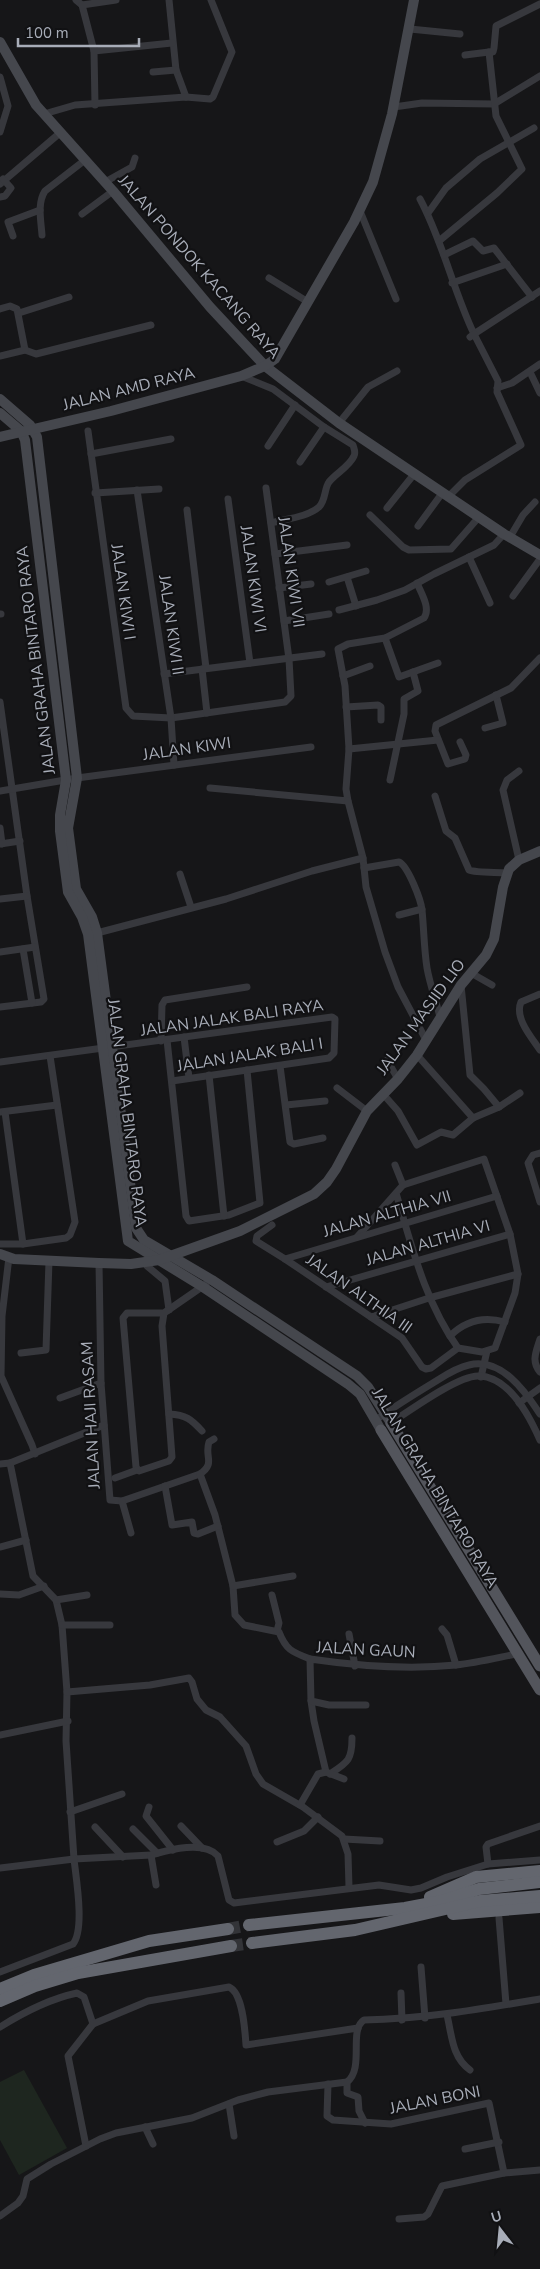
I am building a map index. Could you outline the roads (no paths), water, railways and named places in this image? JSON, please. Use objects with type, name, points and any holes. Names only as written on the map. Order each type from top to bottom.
[{"type":"highway","points":[[405,1913],[476,1877],[540,1871]]},
{"type":"highway","points":[[252,1943],[355,1930],[479,1889],[540,1882]]},
{"type":"highway","points":[[405,1913],[480,1901],[540,1896]]},
{"type":"highway","points":[[249,1925],[405,1913],[540,1907]]},
{"type":"highway","points":[[0,1988],[34,1974],[149,1942],[228,1929]]},
{"type":"highway","points":[[0,2001],[35,1986],[78,1973],[231,1946]]},
{"type":"main road","points":[[265,366],[275,359],[360,211],[373,182],[394,107],[414,0]]},
{"type":"main road","name":"JALAN PONDOK KACANG RAYA","points":[[0,42],[29,95],[44,114],[113,191],[210,307],[265,366],[339,423],[540,557]]},
{"type":"main road","name":"JALAN AMD RAYA","points":[[0,438],[21,431],[111,411],[241,376],[265,366]]},
{"type":"main road","points":[[0,399],[33,429]]},
{"type":"main road","points":[[0,413],[21,431]]},
{"type":"main road","name":"JALAN GRAHA BINTARO RAYA","points":[[33,429],[37,437],[63,658],[72,779],[68,818],[70,846],[76,889],[92,917],[98,933],[108,1048],[120,1141],[128,1241],[203,1287],[348,1384],[360,1394],[383,1421],[540,1666]]},
{"type":"main road","name":"JALAN GRAHA BINTARO RAYA","points":[[21,431],[25,440],[52,660],[72,779],[60,815],[60,831],[68,892],[82,917],[88,934],[108,1048]]},
{"type":"main road","points":[[52,660],[63,658]]},
{"type":"main road","points":[[507,873],[519,860],[540,852]]},
{"type":"main road","name":"JALAN MASJID LIO","points":[[4,1256],[49,1261],[131,1264],[159,1260],[240,1231],[314,1194],[327,1182],[336,1169],[367,1111],[398,1079],[416,1055],[461,985],[486,955],[494,939],[507,873]]},
{"type":"main road","name":"JALAN GRAHA BINTARO RAYA","points":[[120,1141],[136,1228],[144,1240],[212,1280],[357,1376],[368,1387],[383,1421],[516,1654],[540,1690]]},
{"type":"street","points":[[76,0],[82,5],[94,51],[95,105]]},
{"type":"street","points":[[82,5],[116,0]]},
{"type":"street","points":[[169,0],[176,70],[186,97]]},
{"type":"street","points":[[44,114],[75,105],[186,97],[205,100],[213,97],[232,53],[211,0]]},
{"type":"street","points":[[465,54],[493,52],[496,26],[540,4]]},
{"type":"street","points":[[410,29],[460,34]]},
{"type":"street","points":[[94,51],[172,43]]},
{"type":"street","points":[[439,241],[521,170],[522,166],[496,116],[489,52]]},
{"type":"street","points":[[153,72],[176,70]]},
{"type":"street","points":[[394,107],[422,103],[494,104],[540,76]]},
{"type":"street","points":[[1,82],[8,106],[1,130]]},
{"type":"street","points":[[428,213],[446,188],[465,171],[480,159],[534,128]]},
{"type":"street","points":[[0,197],[5,196],[11,188],[2,181],[61,132]]},
{"type":"street","points":[[105,182],[132,167],[136,158]]},
{"type":"street","points":[[42,235],[40,210],[45,191],[85,160]]},
{"type":"street","points":[[82,214],[113,191]]},
{"type":"street","points":[[418,526],[446,494],[521,445],[496,388],[498,381],[472,336],[452,283],[439,241],[428,213],[420,199]]},
{"type":"street","points":[[13,236],[8,222],[40,210]]},
{"type":"street","points":[[360,211],[396,299]]},
{"type":"street","points":[[444,255],[473,242],[483,251],[492,248],[497,250],[532,297]]},
{"type":"street","points":[[452,283],[508,264]]},
{"type":"street","points":[[269,278],[308,302]]},
{"type":"street","points":[[472,336],[540,290]]},
{"type":"street","points":[[19,313],[69,297]]},
{"type":"street","points":[[0,309],[13,306],[19,313],[25,350]]},
{"type":"street","points":[[0,356],[25,350],[40,354],[151,324]]},
{"type":"street","points":[[496,388],[512,383],[540,364]]},
{"type":"street","points":[[339,423],[368,388],[397,371]]},
{"type":"street","points":[[530,372],[540,393]]},
{"type":"street","points":[[241,376],[273,389],[324,427],[353,445],[354,456],[329,482],[323,502],[319,507],[311,512],[271,523]]},
{"type":"street","points":[[268,446],[295,406]]},
{"type":"street","points":[[300,462],[324,427]]},
{"type":"street","name":"JALAN KIWI I","points":[[88,431],[126,708],[133,716],[171,718],[208,713]]},
{"type":"street","points":[[91,454],[171,438]]},
{"type":"street","points":[[387,508],[415,473]]},
{"type":"street","name":"JALAN KIWI VII","points":[[208,713],[285,702],[289,699],[289,659],[266,488]]},
{"type":"street","points":[[95,493],[159,489]]},
{"type":"street","name":"JALAN KIWI II","points":[[137,490],[171,718],[174,765]]},
{"type":"street","name":"JALAN KIWI VI","points":[[228,499],[250,662]]},
{"type":"street","points":[[339,610],[396,593],[494,545],[507,536],[535,502]]},
{"type":"street","points":[[187,510],[208,713]]},
{"type":"street","points":[[370,516],[403,547],[416,551],[451,549],[479,518]]},
{"type":"street","points":[[275,554],[346,545]]},
{"type":"street","points":[[469,557],[490,603]]},
{"type":"street","points":[[513,596],[540,557]]},
{"type":"street","points":[[329,582],[366,570]]},
{"type":"street","points":[[347,576],[356,606]]},
{"type":"street","points":[[417,583],[427,608],[424,618],[385,638],[348,644],[337,651],[343,676],[350,749],[346,789],[363,858],[366,887],[393,974],[426,1040]]},
{"type":"street","points":[[279,588],[311,584]]},
{"type":"street","points":[[284,621],[329,614]]},
{"type":"street","points":[[385,638],[399,677],[438,663]]},
{"type":"street","points":[[164,674],[322,654]]},
{"type":"street","points":[[460,742],[466,755],[465,759],[448,764],[434,728],[436,725],[511,688],[540,658]]},
{"type":"street","points":[[343,676],[370,666]]},
{"type":"street","points":[[390,780],[404,714],[405,697],[418,690],[413,672]]},
{"type":"street","points":[[485,728],[503,723],[496,695]]},
{"type":"street","points":[[0,702],[3,736],[14,789],[27,896],[44,1000],[42,1002],[0,1007]]},
{"type":"street","points":[[346,707],[378,705],[380,707],[381,720]]},
{"type":"street","points":[[350,749],[438,740]]},
{"type":"street","name":"JALAN KIWI","points":[[0,791],[72,779],[311,746]]},
{"type":"street","points":[[519,771],[507,780],[503,790],[519,860]]},
{"type":"street","points":[[210,788],[348,801]]},
{"type":"street","points":[[435,796],[446,831],[455,838],[469,870],[473,872],[491,871],[507,873]]},
{"type":"street","points":[[0,828],[1,844],[20,841]]},
{"type":"street","points":[[98,933],[363,858]]},
{"type":"street","points":[[364,868],[399,862],[404,864],[422,909],[422,936],[427,971],[440,1017]]},
{"type":"street","points":[[180,874],[191,908]]},
{"type":"street","points":[[0,900],[27,896]]},
{"type":"street","points":[[399,915],[422,909]]},
{"type":"street","points":[[0,952],[35,947]]},
{"type":"street","points":[[23,949],[32,1003]]},
{"type":"street","points":[[472,973],[492,985]]},
{"type":"street","points":[[461,985],[470,1075],[499,1107]]},
{"type":"street","points":[[247,987],[165,1000],[162,1005],[164,1040],[172,1080],[186,1216],[189,1221],[224,1216],[257,1206],[261,1200],[247,1070]]},
{"type":"street","points":[[540,994],[520,1002],[519,1006],[520,1018],[540,1050]]},
{"type":"street","name":"JALAN JALAK BALI RAYA","points":[[0,1062],[332,1018],[335,1019],[333,1056]]},
{"type":"street","points":[[531,1036],[540,1033]]},
{"type":"street","points":[[184,1037],[189,1078]]},
{"type":"street","points":[[416,1055],[473,1118]]},
{"type":"street","points":[[0,1244],[23,1244],[66,1238],[70,1235],[75,1222],[50,1056]]},
{"type":"street","name":"JALAN JALAK BALI I","points":[[172,1080],[280,1066],[333,1056]]},
{"type":"street","points":[[387,1060],[398,1079]]},
{"type":"street","points":[[280,1066],[290,1142],[294,1144],[323,1138]]},
{"type":"street","points":[[209,1076],[224,1216]]},
{"type":"street","points":[[337,1088],[367,1111]]},
{"type":"street","points":[[383,1094],[398,1111],[418,1145],[441,1132],[453,1136],[473,1118],[499,1107],[520,1093]]},
{"type":"street","points":[[286,1105],[325,1101]]},
{"type":"street","points":[[23,1244],[3,1112],[57,1105]]},
{"type":"street","points":[[539,1198],[528,1163],[533,1155],[540,1153]]},
{"type":"street","points":[[357,1237],[403,1185],[484,1159],[510,1234],[518,1274],[515,1293],[494,1348],[484,1352],[458,1348],[450,1336],[429,1298],[396,1193]]},
{"type":"street","points":[[395,1164],[403,1185]]},
{"type":"street","name":"JALAN ALTHIA VII","points":[[286,1259],[497,1196]]},
{"type":"street","name":"JALAN ALTHIA III","points":[[272,1225],[257,1236],[256,1241],[286,1259],[402,1338],[426,1370],[458,1348]]},
{"type":"street","name":"JALAN ALTHIA VI","points":[[326,1288],[510,1234]]},
{"type":"street","points":[[4,1256],[1,1376],[35,1454]]},
{"type":"street","points":[[21,1354],[46,1350],[49,1261]]},
{"type":"street","name":"JALAN HAJI RASAM","points":[[99,1263],[101,1383],[110,1500],[122,1501],[200,1474]]},
{"type":"street","points":[[115,1478],[171,1459],[162,1326],[166,1311],[165,1281],[148,1266]]},
{"type":"street","points":[[371,1317],[429,1298],[518,1274]]},
{"type":"street","points":[[137,1470],[124,1318],[127,1313],[166,1311],[212,1280]]},
{"type":"street","points":[[385,1313],[385,1327]]},
{"type":"street","points":[[450,1336],[460,1327],[473,1321],[486,1319],[505,1322]]},
{"type":"street","points":[[540,1339],[534,1359],[536,1367],[540,1372]]},
{"type":"street","points":[[479,1376],[484,1352]]},
{"type":"street","points":[[383,1421],[453,1372],[468,1365],[480,1364],[499,1370],[514,1380],[540,1414]]},
{"type":"street","points":[[383,1421],[448,1387],[479,1376],[496,1381],[509,1390],[519,1403],[540,1440]]},
{"type":"street","points":[[60,1398],[101,1383]]},
{"type":"street","points":[[519,1403],[540,1388]]},
{"type":"street","points":[[169,1414],[185,1415],[192,1419],[202,1431]]},
{"type":"street","points":[[0,1464],[10,1463],[35,1454],[104,1425]]},
{"type":"street","points":[[214,1439],[208,1442],[207,1445],[209,1462],[207,1469],[200,1474],[218,1526],[234,1586],[234,1607],[239,1620],[244,1625],[279,1632],[285,1646],[294,1653],[310,1659]]},
{"type":"street","points":[[0,1972],[64,1948],[73,1944],[78,1938],[78,1898],[70,1812],[66,1741],[68,1721],[67,1692],[62,1625],[56,1600],[33,1576],[10,1463]]},
{"type":"street","points":[[165,1486],[172,1525],[192,1522],[194,1533],[198,1534],[218,1526]]},
{"type":"street","points":[[122,1501],[132,1533]]},
{"type":"street","points":[[0,1547],[26,1540]]},
{"type":"street","points":[[234,1586],[293,1576]]},
{"type":"street","points":[[0,1594],[19,1595],[44,1586]]},
{"type":"street","points":[[56,1600],[87,1595]]},
{"type":"street","points":[[272,1595],[279,1623],[276,1631]]},
{"type":"street","points":[[62,1625],[110,1625]]},
{"type":"street","points":[[442,1629],[447,1635],[456,1665]]},
{"type":"street","points":[[349,1634],[355,1666]]},
{"type":"street","name":"JALAN GAUN","points":[[328,1773],[314,1721],[311,1701],[310,1659],[355,1666],[408,1668],[456,1665],[516,1654]]},
{"type":"street","points":[[67,1692],[150,1685],[189,1678],[197,1699],[206,1710],[220,1717],[246,1746],[256,1774],[264,1784],[318,1817],[344,1839],[348,1854],[350,1887]]},
{"type":"street","points":[[311,1701],[329,1705],[366,1705]]},
{"type":"street","points":[[0,1735],[68,1721]]},
{"type":"street","points":[[300,1805],[318,1774],[328,1773],[346,1763],[350,1758],[352,1738]]},
{"type":"street","points":[[328,1773],[344,1779]]},
{"type":"street","points":[[70,1812],[122,1794]]},
{"type":"street","points":[[149,1807],[146,1816],[173,1850]]},
{"type":"street","points":[[278,1842],[304,1831],[318,1817]]},
{"type":"street","points":[[180,1826],[202,1848]]},
{"type":"street","points":[[488,1864],[486,1847],[488,1844],[540,1826]]},
{"type":"street","points":[[95,1827],[123,1857]]},
{"type":"street","points":[[133,1829],[154,1854],[156,1885]]},
{"type":"street","points":[[344,1839],[380,1841]]},
{"type":"street","points":[[0,1868],[74,1859],[123,1857],[202,1848],[213,1851],[218,1856],[228,1900],[232,1903],[350,1887],[379,1885],[411,1890],[488,1864],[540,1860]]},
{"type":"street","points":[[499,1918],[506,2004]]},
{"type":"street","points":[[422,1967],[425,2018]]},
{"type":"street","points":[[86,2146],[68,2056],[93,2024],[148,2001],[229,1987],[235,1992],[243,2018],[246,2046],[358,2028]]},
{"type":"street","points":[[0,2027],[22,2014],[59,1997],[77,1993],[84,1998],[93,2024]]},
{"type":"street","points":[[401,1993],[402,2020]]},
{"type":"street","points":[[365,2123],[358,2110],[358,2097],[348,2093],[347,2082],[355,2072],[358,2028],[364,2020],[425,2018],[540,1999]]},
{"type":"street","points":[[447,2015],[455,2055],[470,2070]]},
{"type":"street","points":[[0,2216],[18,2203],[27,2179],[107,2136],[192,2118],[268,2092],[347,2082]]},
{"type":"street","points":[[328,2084],[326,2110],[329,2119],[365,2123]]},
{"type":"street","name":"JALAN BONI","points":[[365,2123],[391,2124],[430,2117],[486,2102],[492,2107],[504,2173]]},
{"type":"street","points":[[230,2104],[234,2136]]},
{"type":"street","points":[[145,2127],[153,2144]]},
{"type":"street","points":[[465,2149],[499,2142]]},
{"type":"street","points":[[399,2219],[424,2217],[428,2214],[442,2186],[504,2173],[540,2170]]},
{"type":"tunnel","points":[[228,1929],[249,1925]]},
{"type":"tunnel","points":[[231,1946],[252,1943]]}]
